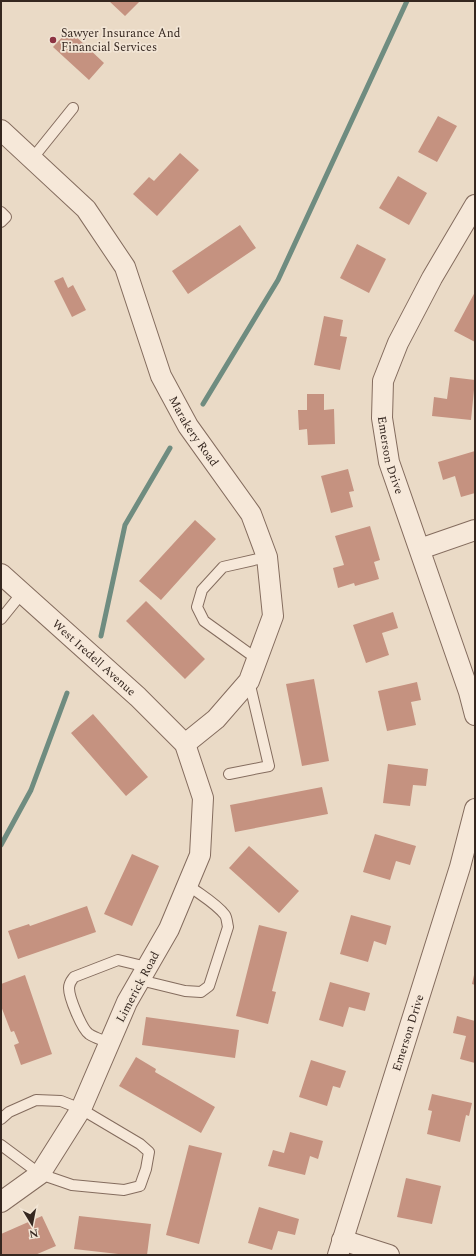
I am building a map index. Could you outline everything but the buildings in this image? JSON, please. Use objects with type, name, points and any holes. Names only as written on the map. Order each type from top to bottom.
[{"type":"street","name":"Marakery Road","points":[[1,130],[86,209],[125,267],[161,376],[188,426],[251,514],[267,557],[273,616],[249,681],[216,719],[185,744]]},
{"type":"street","name":"Emerson Drive","points":[[475,205],[432,278],[398,343],[384,381],[382,418],[389,462],[469,692],[475,715]]},
{"type":"street","points":[[420,550],[475,530]]},
{"type":"street","name":"West Iredell Avenue","points":[[1,574],[138,697],[185,744]]},
{"type":"street","name":"Limerick Road","points":[[1,1202],[40,1174],[81,1110],[127,1002],[169,929],[188,885],[200,855],[203,798],[185,744]]},
{"type":"street","name":"Emerson Drive","points":[[340,1248],[460,867],[475,809]]},
{"type":"street","points":[[340,1248],[389,1255]]},
{"type":"lane","points":[[32,159],[73,108]]},
{"type":"lane","points":[[1,212],[6,217],[1,222]]},
{"type":"lane","points":[[257,660],[204,621],[197,607],[202,590],[223,567],[267,557]]},
{"type":"lane","points":[[1,619],[22,593]]},
{"type":"lane","points":[[229,774],[269,766],[249,681]]},
{"type":"lane","points":[[110,1043],[90,1034],[84,1029],[69,989],[69,983],[74,977],[118,960],[185,991],[201,992],[209,986],[228,927],[227,920],[225,915],[216,906],[188,885]]},
{"type":"lane","points":[[1,1119],[9,1112],[36,1100],[61,1101],[81,1110],[140,1144],[149,1152],[146,1169],[140,1186],[124,1190],[72,1185],[40,1174],[1,1145]]},
{"type":"waterway","points":[[203,404],[278,280],[407,1]]},
{"type":"waterway","points":[[101,636],[125,525],[170,448]]},
{"type":"waterway","points":[[1,845],[31,790],[67,693]]},
{"type":"place","name":"Sawyer Insurance And Financial Services","points":[[53,40]]}]
